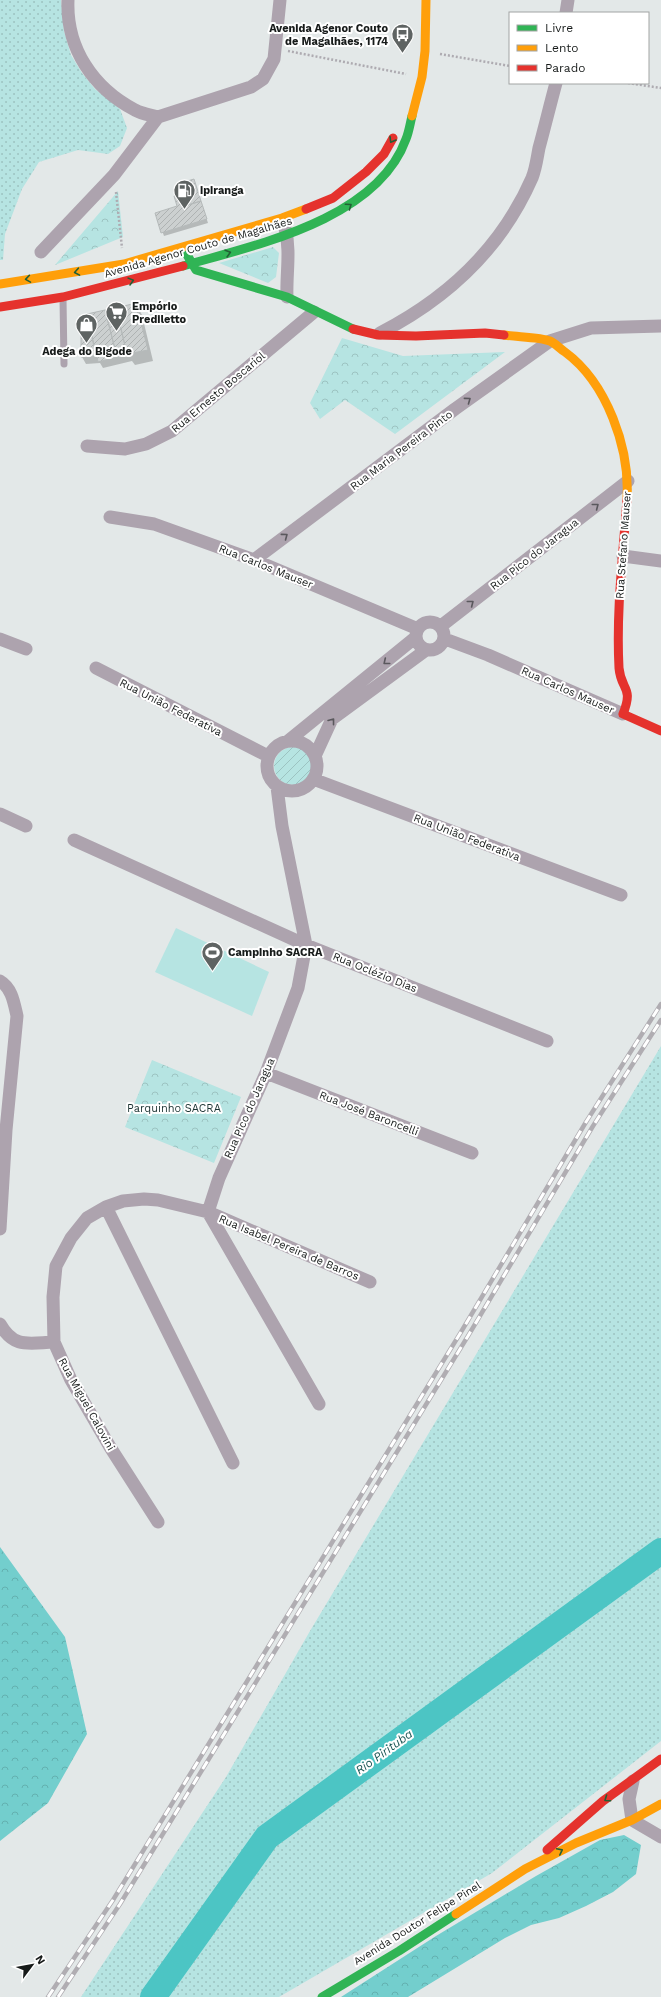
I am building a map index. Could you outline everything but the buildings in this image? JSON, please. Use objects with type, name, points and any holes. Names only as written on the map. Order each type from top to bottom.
[{"type":"street","points":[[71,1],[71,30],[77,53],[87,69],[100,84],[124,103],[136,111],[158,117],[251,88],[263,79],[270,69],[274,59],[280,0]]},
{"type":"street","name":"Avenida Agenor Couto de Magalhães","points":[[0,307],[63,297],[168,271],[287,235],[344,209],[381,178],[394,162],[406,140],[413,107],[422,77],[425,51],[426,0]]},
{"type":"street","points":[[566,12],[568,0]]},
{"type":"street","points":[[378,334],[411,317],[464,276],[491,247],[511,219],[532,176],[556,84]]},
{"type":"street","name":"Avenida Agenor Couto de Magalhães","points":[[0,284],[124,264],[282,218],[333,198],[366,172],[384,154],[413,107]]},
{"type":"street","points":[[41,252],[114,175],[158,117]]},
{"type":"street","points":[[282,218],[287,235],[289,253],[286,278],[287,297]]},
{"type":"street","points":[[183,248],[191,264],[196,270],[287,297],[314,312],[351,328],[378,334],[416,336],[485,334],[550,341]]},
{"type":"street","points":[[168,271],[185,276],[214,276]]},
{"type":"street","name":"Rua Ernesto Boscariol","points":[[87,446],[125,449],[146,444],[172,431],[314,312]]},
{"type":"street","name":"Rua Maria Pereira Pinto","points":[[254,560],[461,404],[550,341],[591,328],[661,326]]},
{"type":"street","name":"Rua Stefano Mauser","points":[[550,341],[577,361],[597,386],[619,431],[628,481],[616,631],[620,677],[628,692],[628,701],[623,714]]},
{"type":"street","name":"Rua Pico do Jaragua","points":[[441,626],[628,481]]},
{"type":"street","name":"Rua Carlos Mauser","points":[[110,517],[154,524],[254,560],[417,633]]},
{"type":"street","points":[[623,556],[661,560]]},
{"type":"street","points":[[288,741],[304,744],[314,756],[316,772],[313,779],[301,790],[289,791],[277,787],[271,781],[267,773],[266,764],[268,756],[280,744],[288,741],[417,633],[422,624],[431,622],[441,626],[445,639],[438,648],[430,651],[426,650],[332,719],[314,756]]},
{"type":"street","points":[[417,633],[418,642],[426,650]]},
{"type":"street","points":[[0,639],[26,649]]},
{"type":"street","name":"Rua Carlos Mauser","points":[[445,639],[488,655],[623,714]]},
{"type":"street","name":"Rua União Federativa","points":[[96,668],[268,756]]},
{"type":"street","points":[[623,714],[661,731]]},
{"type":"street","name":"Rua União Federativa","points":[[313,779],[621,895]]},
{"type":"street","name":"Rua Pico do Jaragua","points":[[208,1212],[219,1178],[266,1073],[298,988],[306,945],[282,826],[277,787]]},
{"type":"street","points":[[0,814],[26,826]]},
{"type":"street","name":"Rua Oclézio Dias","points":[[74,840],[306,945],[547,1041]]},
{"type":"street","points":[[0,980],[6,984],[13,998],[17,1016],[3,1128],[0,1229]]},
{"type":"street","name":"Rua José Baroncelli","points":[[266,1073],[472,1153]]},
{"type":"street","name":"Rua Miguel Calovini","points":[[158,1522],[110,1447],[71,1380],[54,1342],[53,1297],[56,1266],[71,1238],[87,1218],[106,1207],[123,1201],[144,1199],[158,1200],[208,1212]]},
{"type":"street","points":[[106,1207],[233,1463]]},
{"type":"street","points":[[208,1212],[319,1404]]},
{"type":"street","name":"Rua Isabel Pereira de Barros","points":[[208,1212],[370,1282]]},
{"type":"street","points":[[0,1324],[6,1335],[19,1343],[54,1342]]},
{"type":"street","name":"Avenida Doutor Felipe Pinel","points":[[525,1869],[603,1801],[658,1763]]},
{"type":"street","points":[[633,1781],[629,1799],[632,1820],[661,1837]]},
{"type":"street","name":"Avenida Doutor Felipe Pinel","points":[[322,1997],[525,1869],[576,1843],[632,1820],[661,1804]]},
{"type":"lane","points":[[63,297],[64,364]]},
{"type":"path","points":[[276,48],[422,77]]},
{"type":"path","points":[[425,51],[509,66]]},
{"type":"path","points":[[635,84],[661,88]]},
{"type":"path","points":[[114,175],[124,264]]},
{"type":"green space","points":[[0,0],[61,0],[64,31],[71,55],[82,73],[95,89],[120,109],[127,128],[120,146],[108,154],[78,150],[39,162],[22,189],[5,234],[3,260],[0,260]]},
{"type":"green space","points":[[118,191],[123,237],[55,265]]},
{"type":"green space","points":[[273,247],[279,253],[276,277],[268,283],[219,263]]},
{"type":"green space","points":[[342,338],[403,356],[505,352],[395,434],[345,400],[320,419],[310,403]]},
{"type":"green space","points":[[289,747],[297,747],[307,752],[311,759],[311,773],[307,780],[297,785],[289,785],[279,780],[277,777],[274,770],[274,762],[279,752],[282,750]]},
{"type":"green space","name":"Campinho SACRA","points":[[176,928],[269,972],[252,1016],[155,972]]},
{"type":"green space","points":[[661,1046],[661,1741],[492,1873],[279,1997],[81,1997],[226,1777],[310,1631]]},
{"type":"green space","name":"Parquinho SACRA","points":[[152,1060],[241,1097],[214,1163],[125,1127]]},
{"type":"green space","points":[[0,1547],[65,1637],[87,1734],[48,1803],[0,1841]]},
{"type":"green space","points":[[624,1835],[641,1845],[636,1874],[613,1892],[559,1918],[531,1925],[505,1938],[408,1997],[341,1997],[436,1936],[536,1876],[600,1840]]},
{"type":"waterway","name":"Rio Pirituba","points":[[153,1997],[267,1837],[661,1551]]},
{"type":"railway","points":[[48,1997],[113,1900],[461,1332],[586,1122],[661,1004]]},
{"type":"railway","points":[[58,1997],[120,1904],[468,1336],[593,1126],[661,1020]]},
{"type":"traffic: fast","points":[[183,266],[278,238],[311,225],[342,209],[369,190],[391,167],[406,139],[412,116]]},
{"type":"traffic: fast","points":[[183,248],[196,270],[287,297],[353,329]]},
{"type":"traffic: fast","points":[[322,1997],[399,1951],[456,1914]]},
{"type":"traffic: slow","points":[[412,116],[422,77],[425,51],[426,0]]},
{"type":"traffic: slow","points":[[0,284],[124,264],[282,218],[306,209]]},
{"type":"traffic: slow","points":[[504,335],[540,339],[552,342],[580,365],[593,381],[604,399],[620,438],[627,479],[627,499]]},
{"type":"traffic: slow","points":[[456,1914],[525,1869],[576,1843],[632,1820],[661,1804]]},
{"type":"traffic: jam","points":[[306,209],[333,198],[366,172],[384,154],[393,138]]},
{"type":"traffic: jam","points":[[0,307],[63,297],[183,266]]},
{"type":"traffic: jam","points":[[353,329],[378,335],[416,336],[485,333],[504,335]]},
{"type":"traffic: jam","points":[[627,499],[618,625],[619,668],[627,693],[626,705],[623,714],[661,731]]},
{"type":"traffic: jam","points":[[547,1850],[603,1801],[661,1759]]},
{"type":"place","name":"Avenida Agenor Couto de Magalhães, 1174","points":[[403,54]]},
{"type":"place","name":"ipiranga","points":[[185,210]]},
{"type":"place","name":"Empório Prediletto","points":[[116,332]]},
{"type":"place","name":"Adega do Bigode","points":[[87,344]]},
{"type":"place","name":"Campinho SACRA","points":[[212,972]]}]
